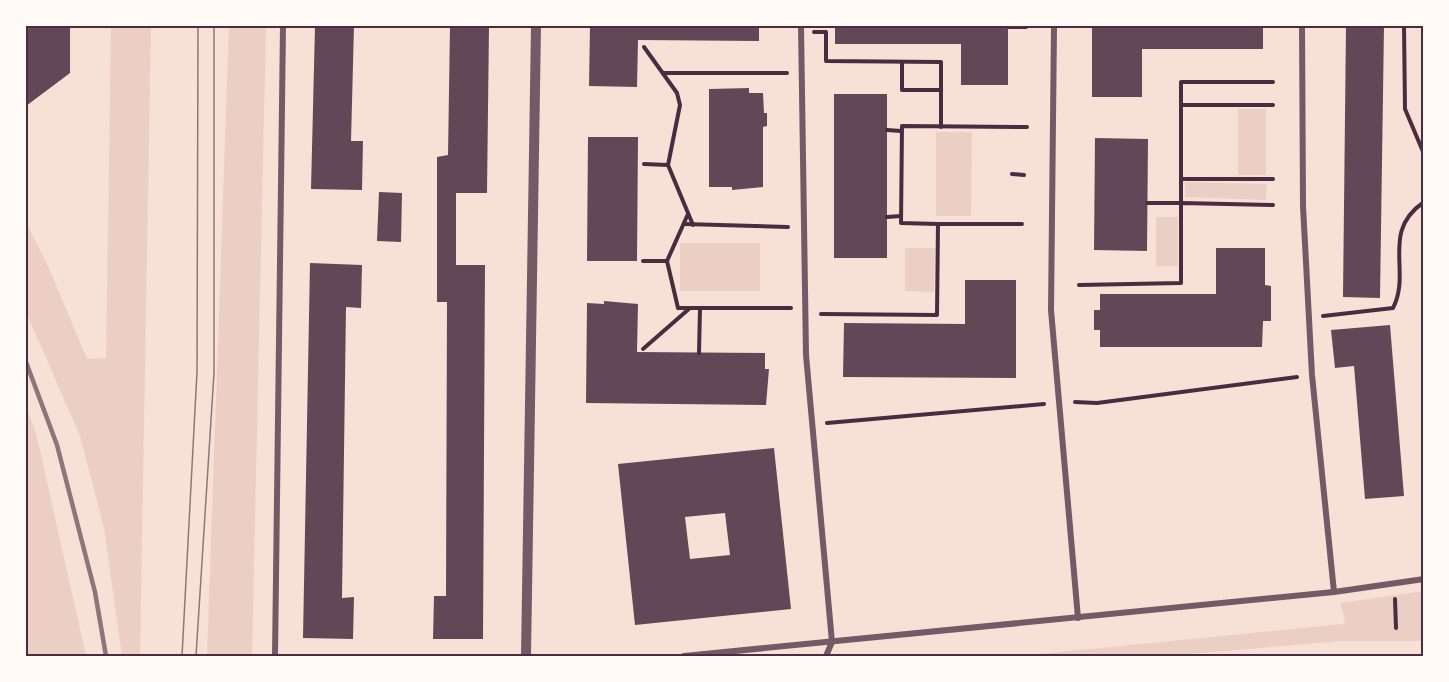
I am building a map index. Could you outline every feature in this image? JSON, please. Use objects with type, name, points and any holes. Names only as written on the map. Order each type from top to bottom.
[{"type":"street","points":[[275,657],[283,26]]},
{"type":"street","points":[[526,657],[536,26]]},
{"type":"street","points":[[801,26],[806,355],[832,642],[826,657]]},
{"type":"street","points":[[1054,26],[1051,310],[1078,618]]},
{"type":"street","points":[[1302,26],[1303,206],[1312,375],[1334,592]]},
{"type":"street","points":[[684,657],[1334,592],[1424,579]]},
{"type":"path","points":[[814,26],[814,44]]},
{"type":"path","points":[[1404,26],[1405,109],[1424,154]]},
{"type":"path","points":[[1008,27],[1026,27]]},
{"type":"path","points":[[814,32],[826,32],[826,61],[941,62],[941,127]]},
{"type":"path","points":[[644,47],[676,93],[680,105],[668,165],[693,225]]},
{"type":"path","points":[[902,62],[902,90],[941,90]]},
{"type":"path","points":[[662,73],[801,73]]},
{"type":"path","points":[[1079,285],[1181,283],[1181,82],[1273,82]]},
{"type":"path","points":[[1181,105],[1273,105]]},
{"type":"path","points":[[1022,225],[901,223],[901,131],[902,126],[1026,127]]},
{"type":"path","points":[[887,130],[901,131]]},
{"type":"path","points":[[644,164],[668,165]]},
{"type":"path","points":[[1012,174],[1024,175]]},
{"type":"path","points":[[1181,179],[1273,179]]},
{"type":"path","points":[[1310,318],[1393,308],[1399,297],[1399,233],[1413,209],[1424,202]]},
{"type":"path","points":[[1147,203],[1273,205]]},
{"type":"path","points":[[688,214],[667,261],[678,308],[805,311],[821,314],[937,315],[938,224]]},
{"type":"path","points":[[887,217],[901,216]]},
{"type":"path","points":[[684,224],[804,227]]},
{"type":"path","points":[[643,261],[667,261]]},
{"type":"path","points":[[821,302],[822,325]]},
{"type":"path","points":[[644,349],[690,308]]},
{"type":"path","points":[[699,353],[700,308]]},
{"type":"path","points":[[895,315],[895,323]]},
{"type":"path","points":[[827,412],[828,434]]},
{"type":"path","points":[[1394,584],[1396,628]]},
{"type":"shaded area","points":[[111,26],[151,26],[140,656],[122,656],[104,528],[80,436],[26,312],[26,223],[48,266],[87,359],[106,358]]},
{"type":"shaded area","points":[[229,26],[266,26],[252,656],[207,656]]},
{"type":"shaded area","points":[[1238,109],[1266,109],[1266,175],[1238,175]]},
{"type":"shaded area","points":[[936,132],[972,132],[971,216],[936,216]]},
{"type":"shaded area","points":[[1185,182],[1267,184],[1266,200],[1185,197]]},
{"type":"shaded area","points":[[1156,217],[1178,217],[1178,266],[1156,266]]},
{"type":"shaded area","points":[[680,243],[760,243],[760,291],[680,291]]},
{"type":"shaded area","points":[[905,248],[935,248],[934,292],[905,291]]},
{"type":"shaded area","points":[[26,406],[37,437],[86,656],[26,656]]},
{"type":"shaded area","points":[[1423,591],[1423,641],[1341,641],[1166,656],[1019,656],[1343,624],[1345,619],[1340,603]]},
{"type":"building","points":[[26,26],[70,26],[70,73],[26,106]]},
{"type":"building","points":[[315,26],[354,26],[351,141],[363,141],[362,190],[311,189]]},
{"type":"building","points":[[450,26],[489,26],[487,193],[456,193],[456,265],[485,265],[483,639],[433,639],[434,596],[446,596],[447,302],[437,302],[437,157],[448,155]]},
{"type":"building","points":[[590,26],[759,26],[759,41],[638,40],[637,87],[589,86]]},
{"type":"building","points":[[835,26],[1008,26],[1008,85],[961,85],[961,44],[835,44]]},
{"type":"building","points":[[1092,26],[1263,26],[1263,49],[1142,49],[1142,97],[1092,97]]},
{"type":"building","points":[[1346,26],[1384,26],[1380,298],[1343,297]]},
{"type":"building","points":[[749,88],[749,93],[763,93],[764,113],[767,113],[767,126],[763,127],[763,187],[732,190],[732,187],[709,187],[709,89]]},
{"type":"building","points":[[834,94],[887,94],[887,258],[834,258]]},
{"type":"building","points":[[588,137],[638,137],[637,261],[587,261]]},
{"type":"building","points":[[1095,138],[1148,139],[1147,251],[1094,250]]},
{"type":"building","points":[[379,192],[402,193],[401,242],[377,241]]},
{"type":"building","points":[[1216,248],[1265,248],[1265,285],[1271,286],[1271,321],[1263,321],[1262,347],[1100,347],[1100,330],[1094,330],[1094,310],[1100,310],[1100,294],[1216,294]]},
{"type":"building","points":[[310,263],[362,265],[361,308],[346,307],[342,598],[354,597],[353,639],[303,638]]},
{"type":"building","points":[[965,280],[1016,280],[1016,378],[843,377],[844,323],[965,324]]},
{"type":"building","points":[[604,301],[638,304],[637,352],[765,353],[765,369],[769,369],[766,405],[586,403],[587,303],[604,304]]},
{"type":"building","points":[[1390,325],[1404,496],[1365,499],[1354,366],[1335,368],[1331,330]]},
{"type":"building","points":[[774,448],[791,609],[635,625],[618,464]],"holes":[[[725,513],[730,555],[690,559],[685,517]]]},
{"type":"tram line","points":[[182,656],[197,372],[198,26]]},
{"type":"tram line","points":[[196,656],[214,373],[214,26]]},
{"type":"railway","points":[[26,362],[57,445],[95,592],[106,656]]}]
